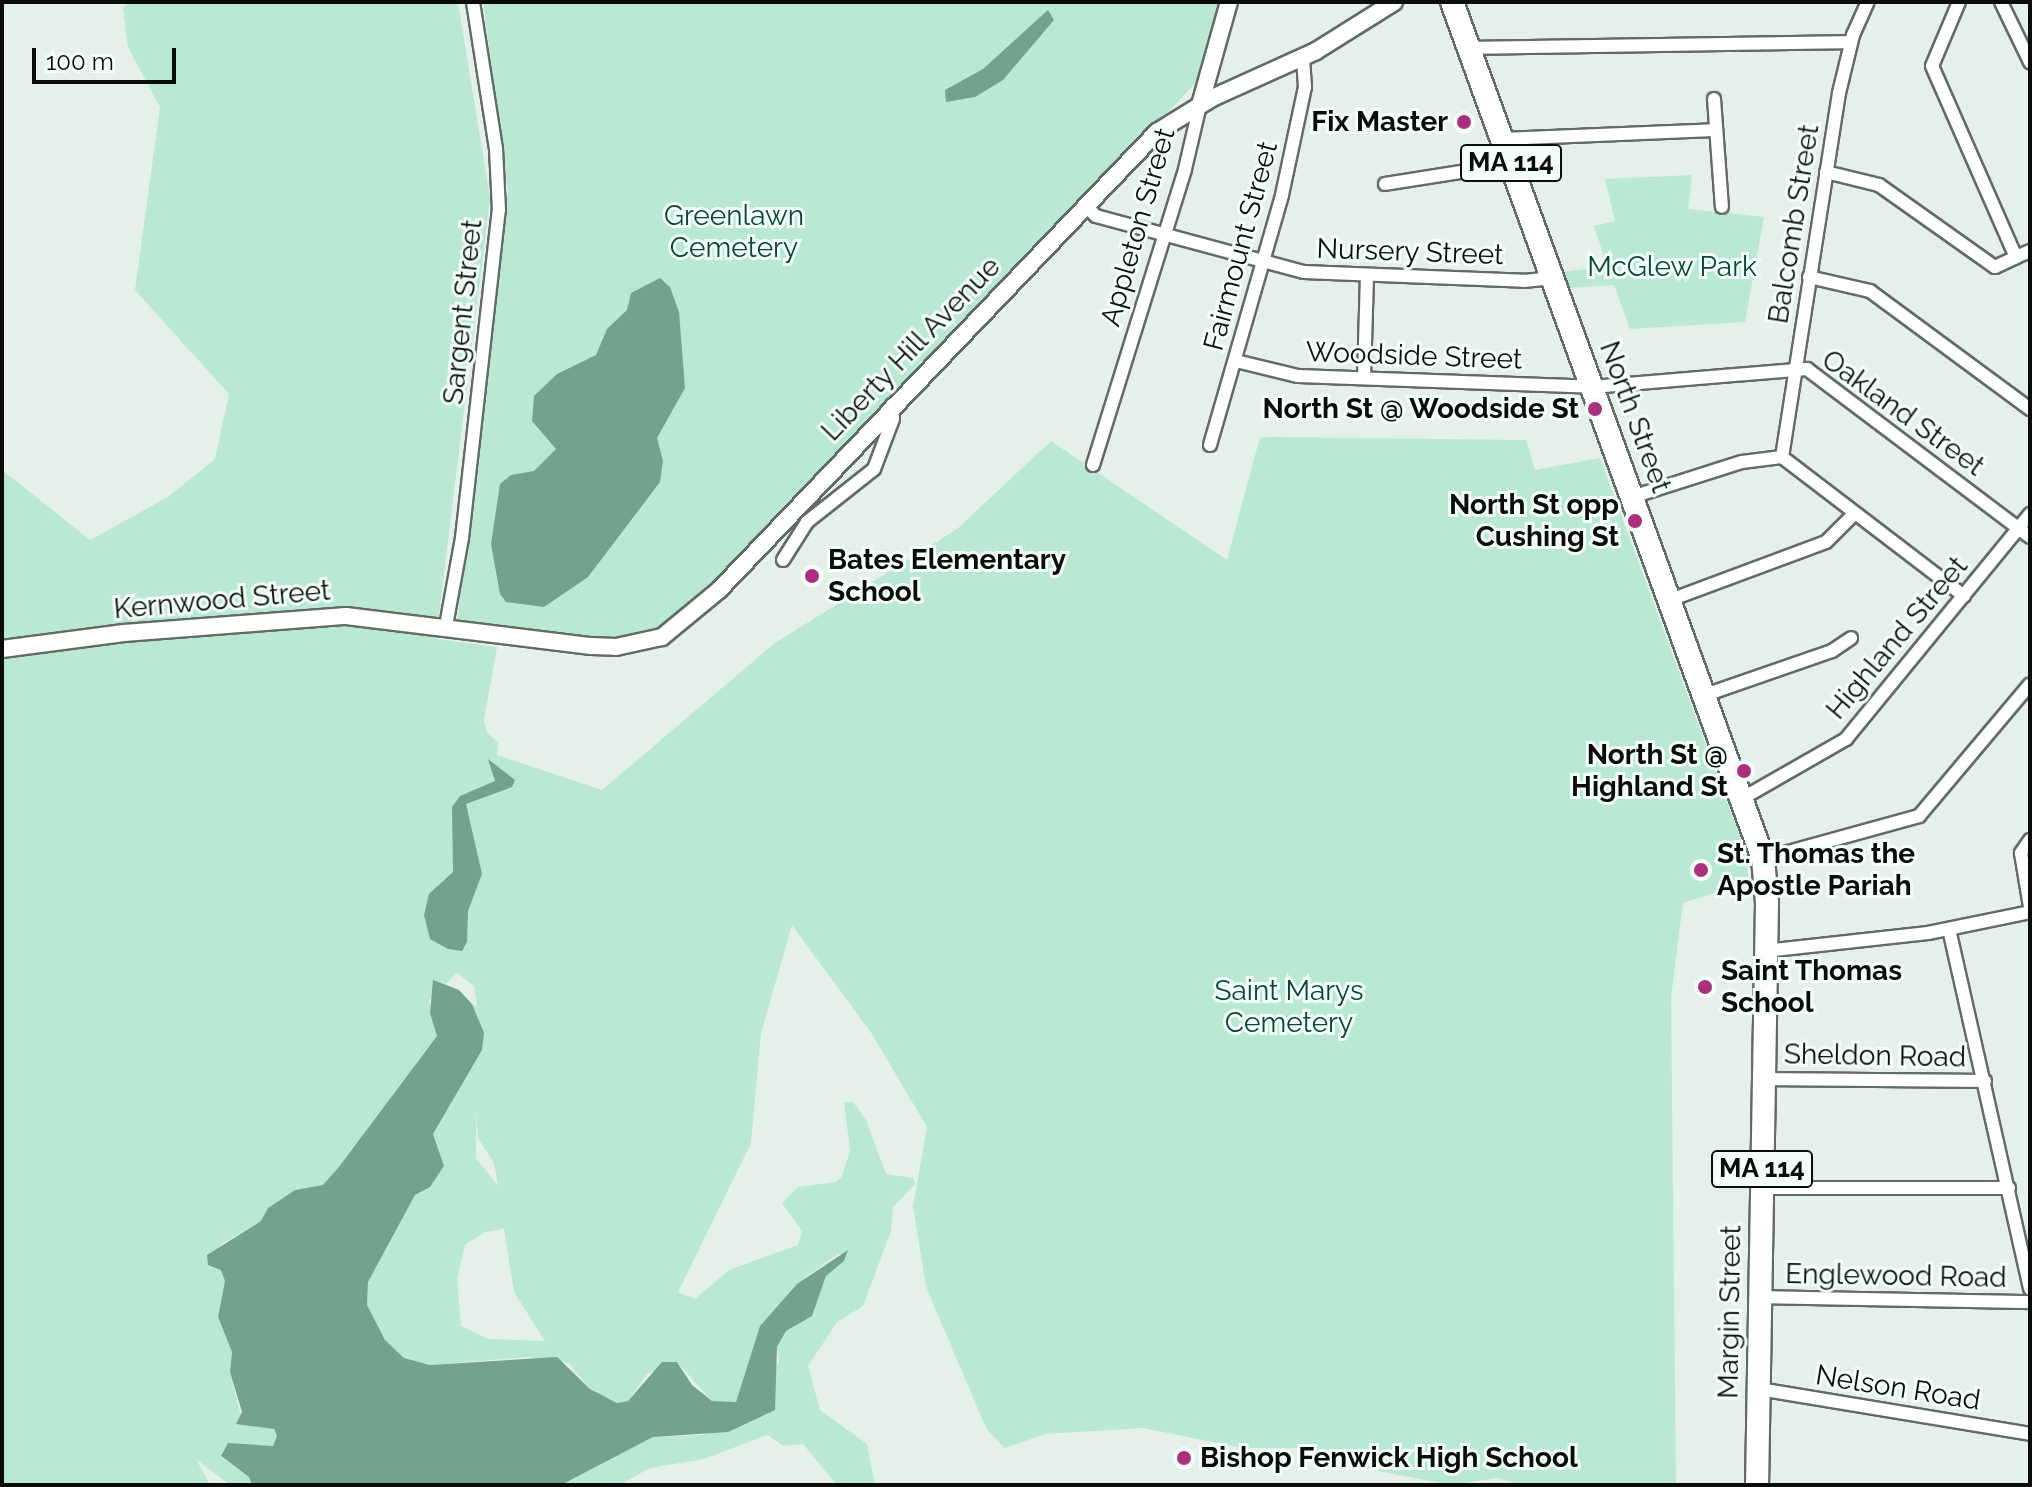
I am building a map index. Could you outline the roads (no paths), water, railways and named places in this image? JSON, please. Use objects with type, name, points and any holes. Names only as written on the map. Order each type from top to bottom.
[{"type":"highway","name":"North Street","points":[[1452,2],[1762,856]]},
{"type":"highway","name":"Margin Street","points":[[1762,856],[1765,951],[1759,1389],[1762,1484]]},
{"type":"main road","name":"Appleton Street","points":[[1200,105],[1229,2]]},
{"type":"main road","name":"Liberty Hill Avenue","points":[[446,626],[591,646],[616,647],[662,637],[719,590],[892,405],[1157,132],[1200,105],[1303,57],[1394,2]]},
{"type":"main road","name":"Kernwood Street","points":[[2,649],[287,618],[346,616],[446,626]]},
{"type":"street","name":"Sargent Street","points":[[446,626],[462,538],[499,210],[496,149],[473,2]]},
{"type":"street","name":"Balcomb Street","points":[[1782,457],[1826,172],[1851,42],[1868,2]]},
{"type":"street","points":[[1959,2],[1932,66],[2016,257]]},
{"type":"street","points":[[2001,2],[2030,62]]},
{"type":"street","points":[[1469,48],[1851,42]]},
{"type":"street","name":"Fairmount Street","points":[[1210,445],[1266,261],[1305,87],[1303,57]]},
{"type":"street","points":[[1714,99],[1714,130],[1722,154],[1722,207]]},
{"type":"street","name":"Appleton Street","points":[[1093,465],[1165,237],[1200,105]]},
{"type":"street","points":[[1502,139],[1714,130]]},
{"type":"street","points":[[1385,184],[1511,164]]},
{"type":"street","points":[[1826,172],[1879,185],[1995,267],[2030,251]]},
{"type":"street","name":"Nursery Street","points":[[1086,206],[1096,216],[1165,237],[1304,272],[1367,277],[1553,278]]},
{"type":"street","points":[[1364,377],[1367,277]]},
{"type":"street","points":[[1809,277],[1870,291],[2030,409]]},
{"type":"street","name":"Woodside Street","points":[[1236,361],[1285,375],[1592,387]]},
{"type":"street","name":"Oakland Street","points":[[1592,387],[1795,368],[1816,374],[2025,533]]},
{"type":"street","points":[[783,560],[807,522],[874,469],[893,419],[892,405]]},
{"type":"street","points":[[1632,497],[1742,462],[1782,457],[1964,596]]},
{"type":"street","points":[[1670,600],[1826,542],[1854,514]]},
{"type":"street","name":"Highland Street","points":[[1743,798],[1846,739],[1964,596],[2025,533],[2030,514]]},
{"type":"street","points":[[1705,695],[1832,651],[1851,638]]},
{"type":"street","points":[[1762,856],[1919,816],[2030,684]]},
{"type":"street","points":[[1765,951],[1949,929],[2030,910],[2021,853],[2030,840]]},
{"type":"street","points":[[1949,929],[2030,1289]]},
{"type":"street","name":"Sheldon Road","points":[[1764,1079],[1985,1081]]},
{"type":"street","points":[[1762,1188],[2009,1188]]},
{"type":"street","name":"Englewood Road","points":[[1760,1297],[2030,1302]]},
{"type":"street","name":"Nelson Road","points":[[1759,1389],[2030,1434]]},
{"type":"place","name":"Fix Master","points":[[1464,122]]},
{"type":"place","name":"North St @ Woodside St","points":[[1595,409]]},
{"type":"place","name":"North St opp Cushing St","points":[[1635,521]]},
{"type":"place","name":"Bates Elementary School","points":[[812,576]]},
{"type":"place","name":"North St @ Highland St","points":[[1744,771]]},
{"type":"place","name":"St. Thomas the Apostle Pariah","points":[[1701,870]]},
{"type":"place","name":"Saint Thomas School","points":[[1705,987]]},
{"type":"place","name":"Bishop Fenwick High School","points":[[1184,1458]]},
{"type":"park label","name":"Greenlawn Cemetery","points":[[734,232]]},
{"type":"park label","name":"McGlew Park","points":[[1672,267]]},
{"type":"park label","name":"Saint Marys Cemetery","points":[[1289,1007]]}]
